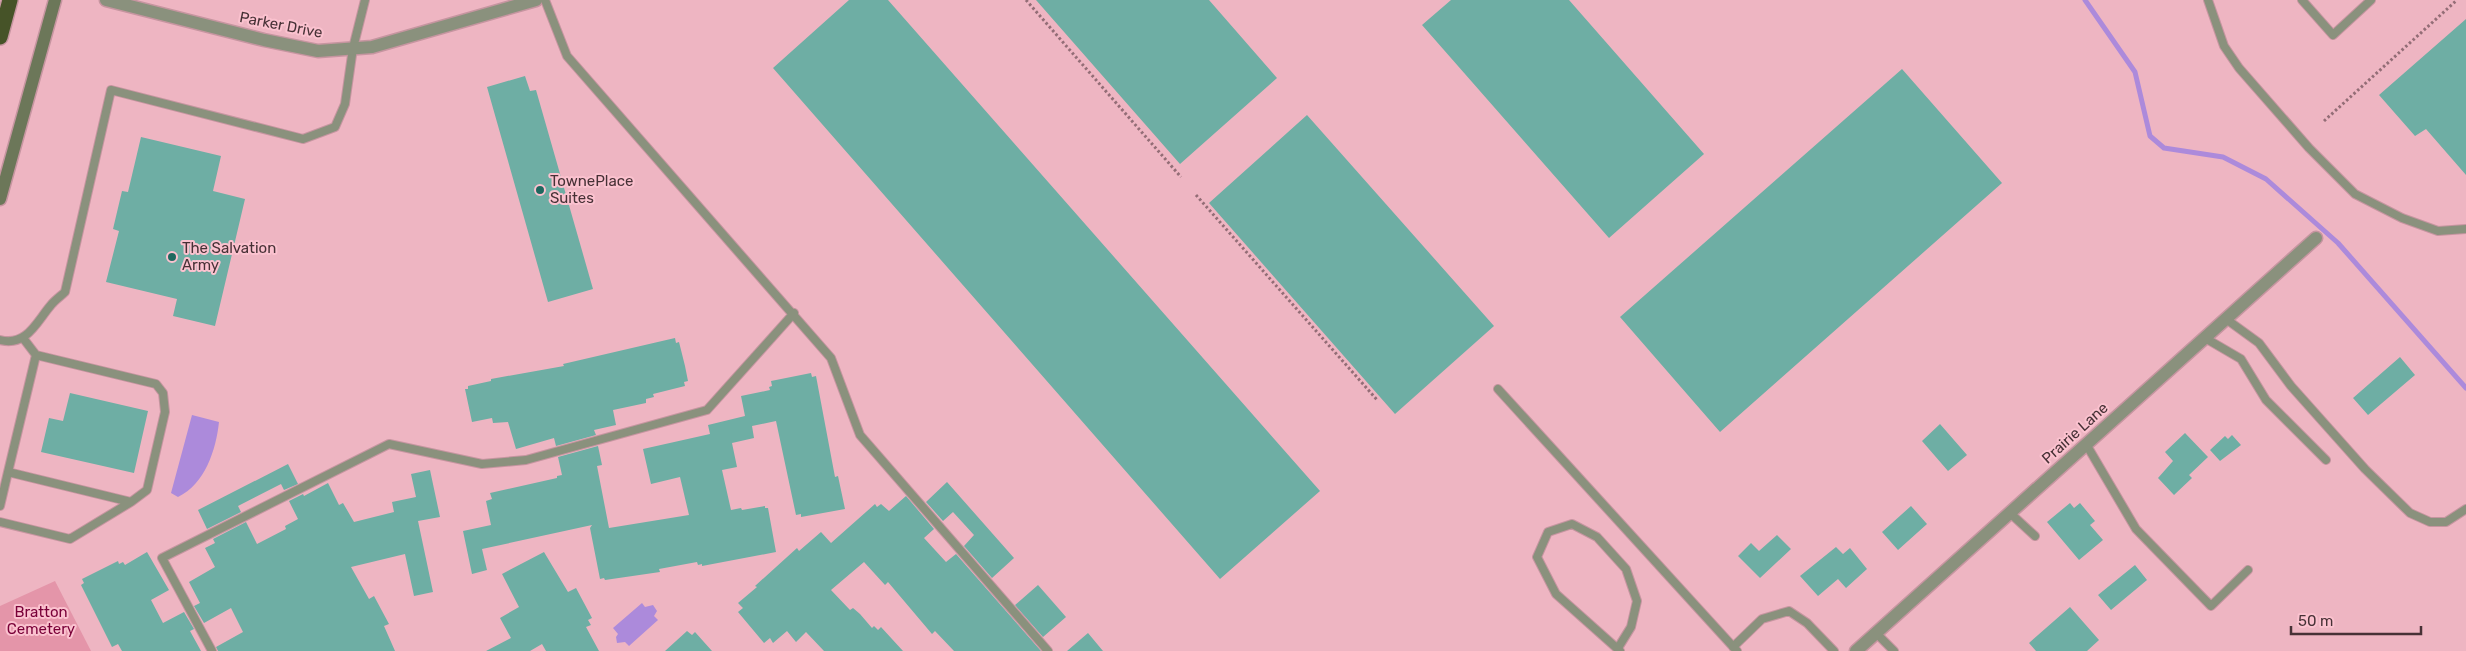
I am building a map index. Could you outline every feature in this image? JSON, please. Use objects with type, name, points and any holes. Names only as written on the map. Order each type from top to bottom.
[{"type":"highway","points":[[0,17],[3,0]]},
{"type":"highway","points":[[0,37],[10,0]]},
{"type":"main road","points":[[0,199],[55,0]]},
{"type":"street","name":"Parker Drive","points":[[106,0],[264,40],[318,51],[372,47],[536,0]]},
{"type":"street","name":"Prairie Lane","points":[[1856,651],[2316,238]]},
{"type":"lane","points":[[0,340],[23,338],[38,324],[50,306],[65,292],[111,90],[303,139],[335,127],[345,104],[353,48],[365,0]]},
{"type":"lane","points":[[545,0],[567,56],[832,358],[860,435],[1048,651]]},
{"type":"lane","points":[[2208,0],[2224,46],[2238,68],[2309,148],[2354,194],[2402,218],[2438,231],[2466,229]]},
{"type":"lane","points":[[2302,0],[2333,34],[2367,1]]},
{"type":"lane","points":[[212,651],[162,558],[389,444],[482,464],[526,460],[707,410],[794,313]]},
{"type":"lane","points":[[2226,319],[2259,343],[2292,386],[2365,468],[2410,513],[2430,522],[2446,522],[2466,508]]},
{"type":"lane","points":[[0,522],[70,539],[131,502],[147,490],[165,412],[163,393],[156,384],[36,355],[23,338]]},
{"type":"lane","points":[[2205,338],[2241,359],[2266,400],[2326,460]]},
{"type":"lane","points":[[0,506],[36,355]]},
{"type":"lane","points":[[1498,389],[1735,649],[1762,619],[1789,611],[1807,623],[1834,651]]},
{"type":"lane","points":[[2086,444],[2136,529],[2211,606],[2248,570]]},
{"type":"lane","points":[[8,472],[131,502]]},
{"type":"lane","points":[[2010,513],[2035,536]]},
{"type":"lane","points":[[1572,524],[1597,537],[1626,569],[1637,601],[1630,627],[1619,649],[1556,594],[1538,557],[1548,532],[1572,524]]},
{"type":"lane","points":[[1876,633],[1894,651]]},
{"type":"path","points":[[1026,0],[1181,178]]},
{"type":"path","points":[[2324,120],[2457,0]]},
{"type":"path","points":[[1196,196],[1378,401]]},
{"type":"green space","name":"Bratton Cemetery","points":[[55,581],[91,651],[0,651],[0,606]]},
{"type":"shaded area","points":[[192,415],[219,422],[215,444],[208,465],[195,484],[178,497],[171,493]]},
{"type":"shaded area","points":[[642,603],[645,607],[653,605],[657,611],[654,616],[658,620],[629,646],[625,642],[617,643],[616,637],[618,634],[613,628]]},
{"type":"building","points":[[849,0],[888,0],[1320,491],[1220,579],[773,68]]},
{"type":"building","points":[[1036,0],[1209,0],[1277,78],[1180,164]]},
{"type":"building","points":[[1451,0],[1569,0],[1704,154],[1609,238],[1422,25]]},
{"type":"building","points":[[2466,19],[2466,175],[2426,129],[2415,136],[2379,95]]},
{"type":"building","points":[[1902,69],[2002,183],[1720,432],[1620,317]]},
{"type":"building","name":"TownePlace Suites","points":[[525,76],[530,91],[536,90],[593,289],[548,302],[487,87]]},
{"type":"building","points":[[1307,115],[1494,326],[1395,414],[1209,203]]},
{"type":"building","name":"The Salvation Army","points":[[141,137],[221,156],[213,191],[245,199],[215,326],[173,316],[177,299],[106,282],[119,231],[113,229],[122,191],[128,192]]},
{"type":"building","points":[[675,338],[676,343],[679,342],[685,366],[688,381],[684,382],[685,386],[653,394],[654,397],[646,399],[646,403],[613,410],[616,425],[594,430],[596,435],[556,446],[554,438],[516,449],[508,422],[493,423],[492,418],[472,422],[465,389],[468,389],[468,386],[491,381],[491,379],[564,366],[563,364]]},
{"type":"building","points":[[2400,357],[2415,375],[2368,415],[2353,398]]},
{"type":"building","points":[[811,373],[812,377],[816,376],[835,477],[838,476],[845,509],[801,517],[801,514],[796,515],[776,421],[752,426],[754,438],[732,443],[737,467],[722,470],[731,510],[765,506],[765,508],[768,508],[776,552],[702,566],[702,564],[698,565],[697,562],[659,569],[660,572],[605,580],[604,578],[600,579],[590,528],[592,525],[482,549],[487,570],[472,574],[463,531],[491,525],[486,501],[492,499],[490,493],[557,478],[557,476],[562,475],[558,457],[598,446],[602,465],[597,466],[609,528],[689,515],[680,477],[651,484],[643,449],[710,434],[708,425],[745,416],[741,396],[770,390],[769,387],[772,386],[771,381]]},
{"type":"building","points":[[70,393],[148,411],[134,473],[41,452],[49,418],[63,421]]},
{"type":"building","points":[[1940,424],[1967,455],[1948,471],[1922,441]]},
{"type":"building","points":[[2185,433],[2208,457],[2189,475],[2192,478],[2174,495],[2158,478],[2173,461],[2165,452]]},
{"type":"building","points":[[2232,435],[2241,445],[2220,461],[2210,450],[2225,436],[2228,439]]},
{"type":"building","points":[[288,464],[298,484],[284,490],[281,484],[238,506],[241,512],[207,529],[198,510]]},
{"type":"building","points":[[430,470],[440,517],[418,521],[433,592],[414,596],[405,554],[351,567],[369,599],[374,596],[389,624],[384,626],[395,651],[218,651],[216,647],[243,632],[231,608],[204,623],[194,606],[200,603],[189,582],[215,567],[205,548],[215,543],[213,539],[246,522],[257,544],[286,529],[285,526],[298,519],[289,501],[303,494],[304,496],[328,483],[339,505],[343,503],[354,522],[394,512],[392,502],[416,497],[411,474]]},
{"type":"building","points":[[947,482],[1014,558],[992,578],[964,546],[974,535],[953,512],[943,521],[926,502]]},
{"type":"building","points":[[906,496],[934,529],[924,538],[946,562],[956,554],[1041,651],[954,651],[935,631],[932,634],[888,582],[885,585],[864,562],[831,590],[850,610],[853,608],[860,614],[872,628],[874,626],[878,630],[881,627],[903,651],[824,651],[806,632],[796,642],[787,631],[773,643],[770,638],[764,643],[738,612],[743,608],[738,603],[797,548],[799,551],[821,532],[831,543],[875,504],[877,507],[881,504],[889,511]]},
{"type":"building","points":[[2070,503],[2074,508],[2080,503],[2095,521],[2090,525],[2103,540],[2079,560],[2047,522]]},
{"type":"building","points":[[1911,506],[1927,524],[1898,550],[1882,532]]},
{"type":"building","points":[[1777,535],[1791,549],[1760,578],[1738,556],[1751,543],[1759,551]]},
{"type":"building","points":[[1836,547],[1843,554],[1850,548],[1867,569],[1846,588],[1838,579],[1818,596],[1800,576]]},
{"type":"building","points":[[147,552],[169,590],[151,600],[163,623],[184,612],[194,629],[190,631],[201,651],[122,651],[118,644],[112,647],[81,585],[84,583],[82,579],[118,561],[119,564],[123,562],[125,565]]},
{"type":"building","points":[[544,552],[568,592],[576,588],[592,618],[588,620],[591,625],[586,627],[599,651],[546,651],[542,644],[530,651],[486,651],[511,638],[500,618],[519,607],[502,574]]},
{"type":"building","points":[[2135,565],[2147,580],[2111,610],[2098,595]]},
{"type":"building","points":[[1038,585],[1066,617],[1043,637],[1015,605]]},
{"type":"building","points":[[2070,607],[2099,640],[2087,651],[2036,651],[2029,643]]},
{"type":"building","points":[[687,631],[692,635],[695,632],[712,651],[665,651]]},
{"type":"building","points":[[1088,633],[1103,651],[1067,651]]},
{"type":"waterway","points":[[2085,0],[2135,72],[2150,136],[2164,148],[2223,157],[2266,179],[2338,243],[2466,388]]},
{"type":"place","name":"TownePlace Suites","points":[[540,190]]},
{"type":"place","name":"The Salvation Army","points":[[172,257]]}]
